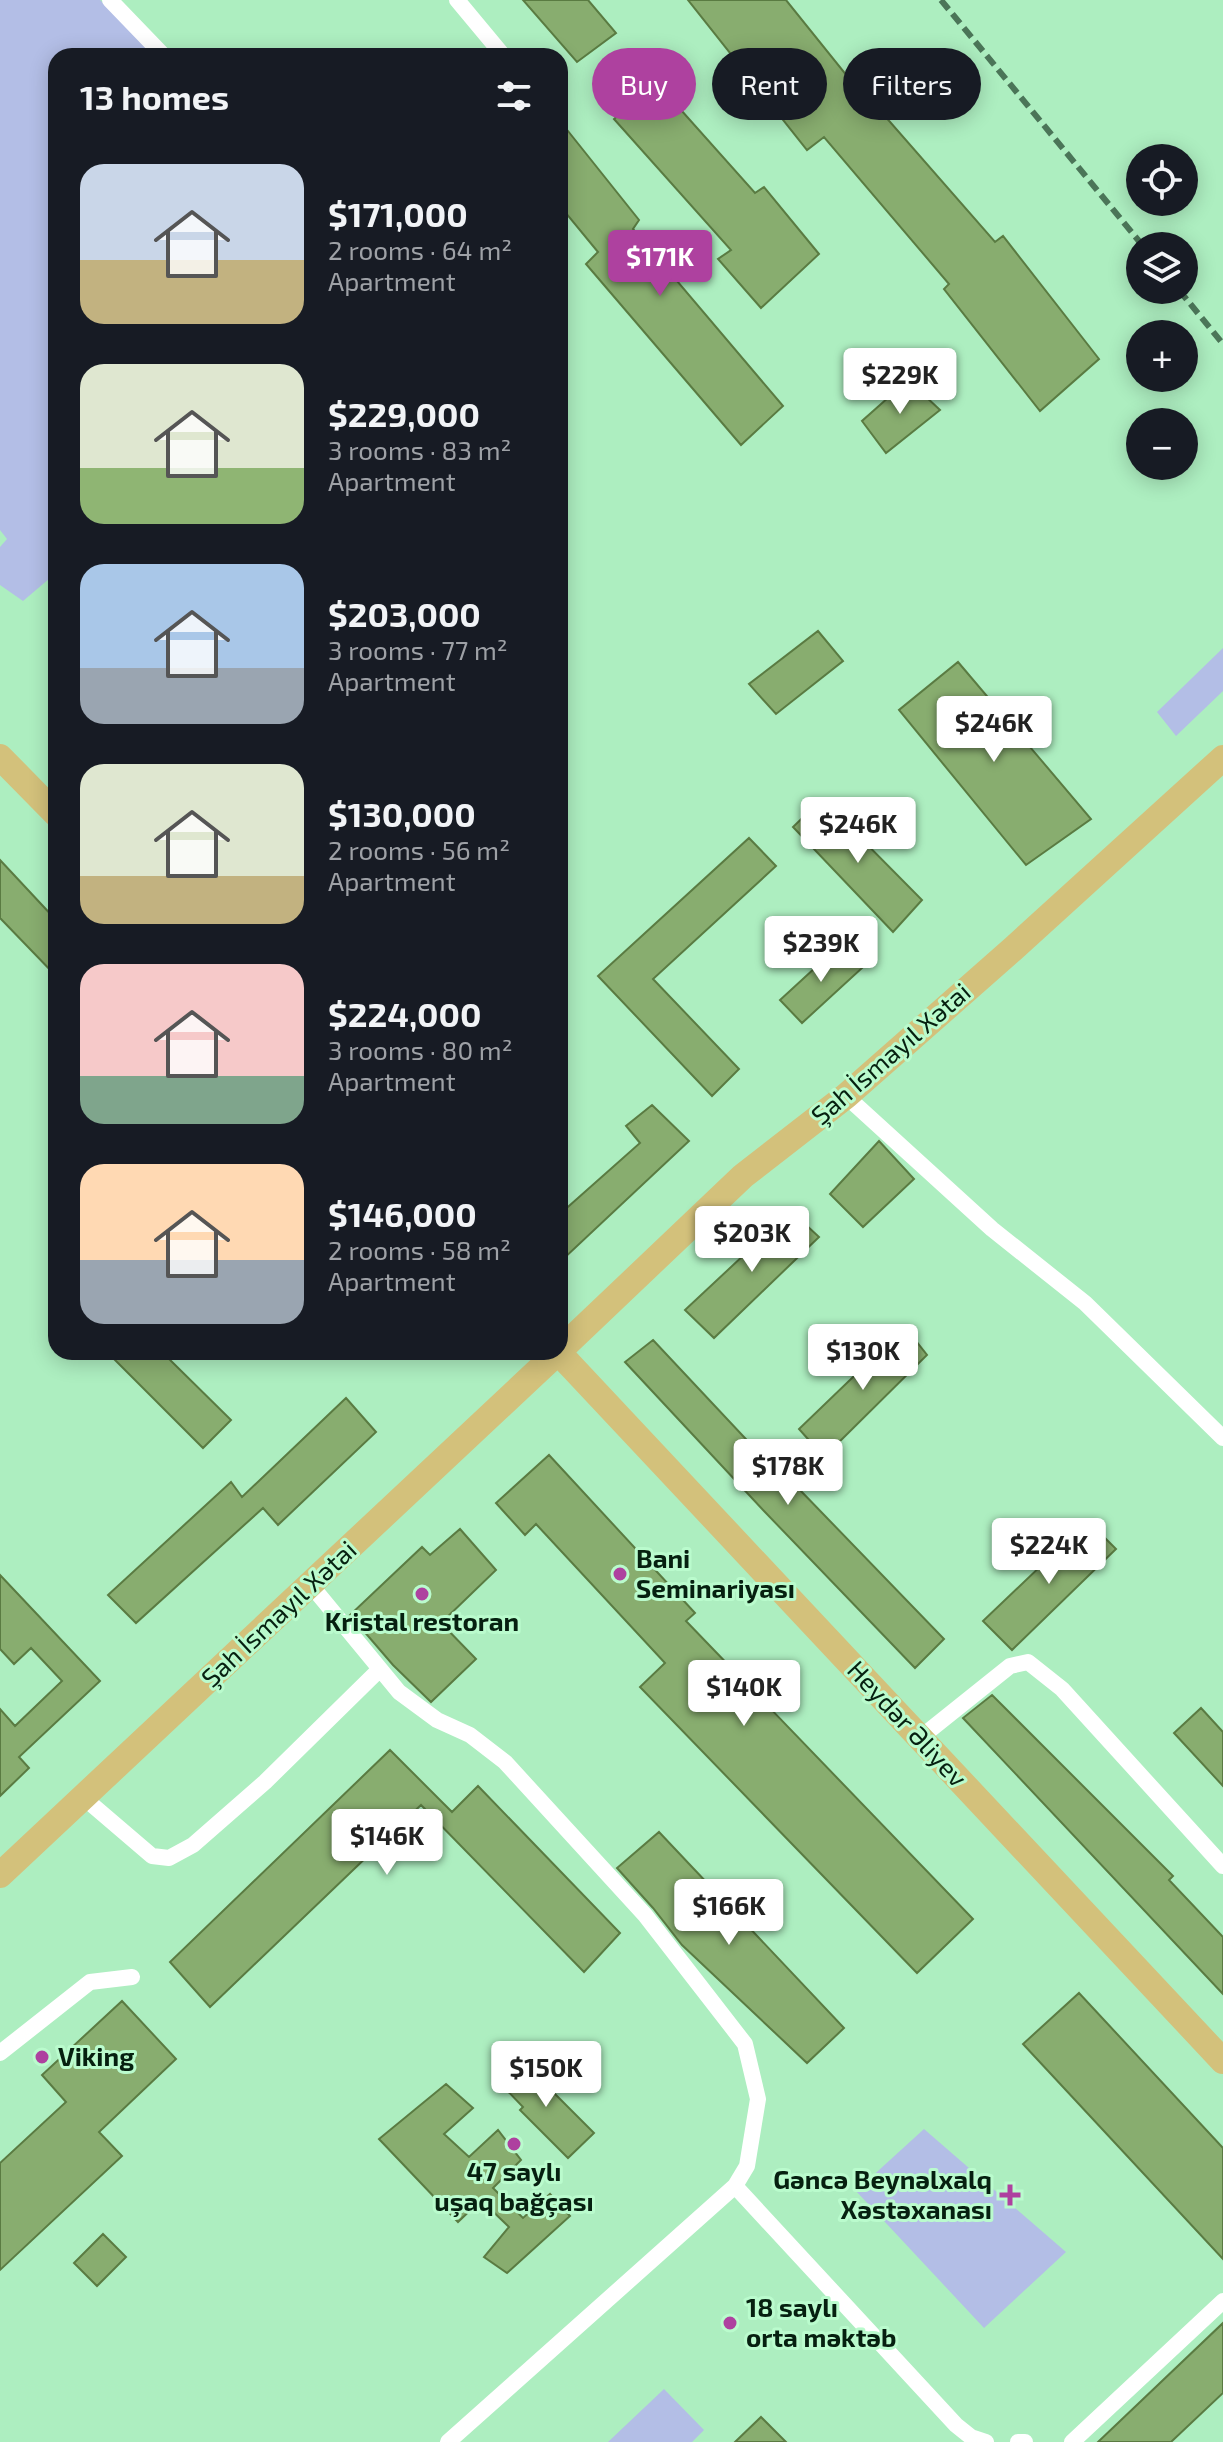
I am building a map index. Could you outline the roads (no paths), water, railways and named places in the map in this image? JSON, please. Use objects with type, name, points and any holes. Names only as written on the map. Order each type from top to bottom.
[{"type":"main road","points":[[0,757],[48,806]]},
{"type":"main road","name":"Şah İsmayıl Xətai","points":[[568,1342],[743,1176],[846,1096],[1223,758]]},
{"type":"main road","name":"Şah İsmayıl Xətai","points":[[0,1875],[549,1360]]},
{"type":"main road","name":"Heydər Əliyev","points":[[567,1360],[1223,2061]]},
{"type":"street","points":[[110,0],[156,48]]},
{"type":"street","points":[[457,0],[497,48]]},
{"type":"street","points":[[846,1096],[992,1229],[1085,1303],[1223,1438]]},
{"type":"street","points":[[310,1584],[399,1692],[437,1720],[470,1735],[505,1762],[645,1915],[745,2044],[758,2099],[747,2166],[735,2186],[448,2442]]},
{"type":"street","points":[[920,1738],[1010,1666],[1028,1662],[1062,1689],[1223,1866]]},
{"type":"street","points":[[83,1797],[152,1856],[169,1858],[193,1845],[265,1782],[379,1670]]},
{"type":"street","points":[[0,2053],[90,1982],[132,1977]]},
{"type":"street","points":[[735,2186],[956,2425],[971,2437],[986,2442]]},
{"type":"street","points":[[1072,2442],[1223,2301]]},
{"type":"street","points":[[1018,2442],[1025,2442]]},
{"type":"railway","points":[[941,0],[1132,232]]},
{"type":"railway","points":[[1190,304],[1223,344]]},
{"type":"place","name":"Bani Seminariyası","points":[[620,1574]]},
{"type":"place","name":"Kristal restoran","points":[[422,1594]]},
{"type":"place","name":"Viking","points":[[42,2057]]},
{"type":"place","name":"47 saylı uşaq bağçası","points":[[514,2144]]},
{"type":"place","name":"Gəncə Beynəlxalq Xəstəxanası","points":[[1010,2195]]},
{"type":"place","name":"18 saylı orta məktəb","points":[[730,2323]]}]
